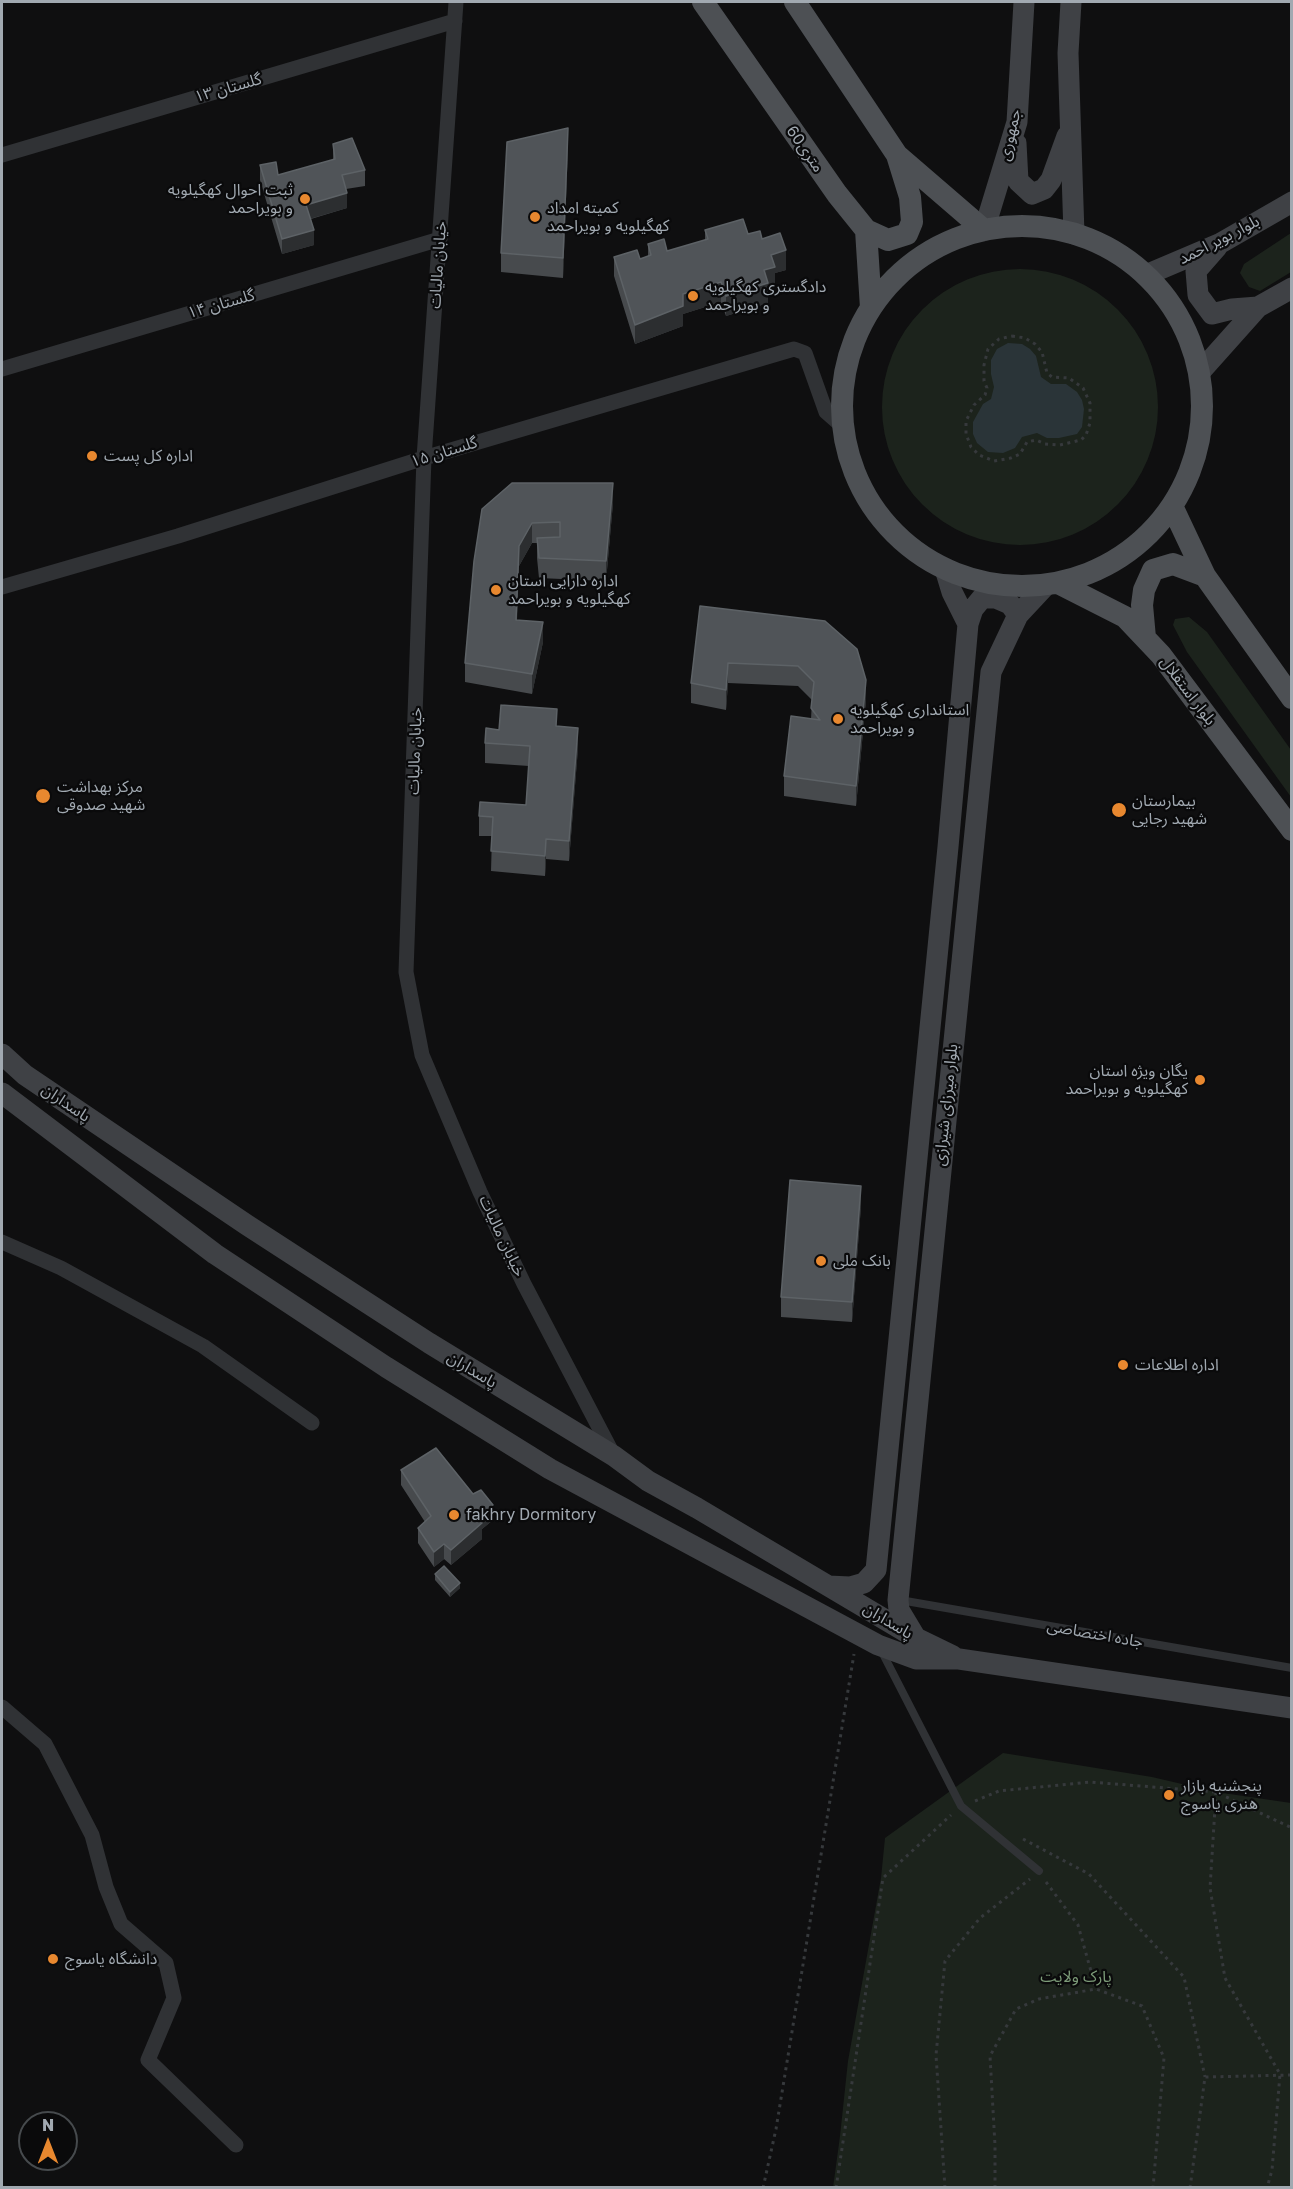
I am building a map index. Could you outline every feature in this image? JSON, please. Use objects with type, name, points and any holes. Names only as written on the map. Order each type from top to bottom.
[{"type":"main road","name":"60متری","points":[[703,2],[837,194],[866,230]]},
{"type":"main road","points":[[795,2],[897,155],[984,230]]},
{"type":"main road","name":"جمهوری","points":[[984,230],[1017,122],[1024,2]]},
{"type":"main road","points":[[1071,2],[1068,53],[1074,234]]},
{"type":"main road","points":[[1017,122],[1018,181],[1032,194],[1044,189],[1052,180],[1071,125]]},
{"type":"main road","points":[[871,308],[866,230],[888,240],[907,234],[912,222],[910,196],[897,155]]},
{"type":"main road","name":"بلوار بویر احمد","points":[[1146,275],[1219,244],[1292,202]]},
{"type":"main road","points":[[1024,227],[1045,228],[1074,234],[1108,248],[1146,275],[1165,295],[1180,319],[1192,345],[1200,372],[1203,407],[1200,442],[1189,475],[1173,506],[1150,534],[1123,556],[1092,572],[1052,584],[1005,585],[965,577],[919,554],[896,534],[876,511],[860,485],[849,457],[843,427],[842,396],[846,365],[856,335],[871,308],[893,280],[920,258],[951,241],[984,230],[1024,227]]},
{"type":"main road","points":[[1219,244],[1197,271],[1198,295],[1212,314],[1232,309],[1258,307]]},
{"type":"main road","points":[[1200,372],[1258,307],[1292,288]]},
{"type":"main road","points":[[1173,506],[1205,576],[1292,698]]},
{"type":"main road","points":[[1145,638],[1142,605],[1144,590],[1153,570],[1173,564],[1205,576]]},
{"type":"main road","points":[[945,569],[952,592],[968,624]]},
{"type":"main road","name":"بلوار میرزای شیرازی","points":[[916,1638],[899,1610],[898,1600],[991,672],[1018,615],[1052,584]]},
{"type":"main road","name":"بلوار استقلال","points":[[1052,584],[1125,617],[1161,655],[1292,830]]},
{"type":"main road","points":[[968,624],[973,609],[982,598],[996,598],[1010,604],[1018,615]]},
{"type":"main road","name":"بلوار میرزای شیرازی","points":[[826,1586],[857,1585],[864,1582],[876,1570],[968,624]]},
{"type":"main road","name":"پاسداران","points":[[2,1054],[25,1075],[429,1343],[614,1456],[648,1481],[916,1638],[959,1659]]},
{"type":"main road","name":"پاسداران","points":[[2,1094],[215,1254],[386,1367],[531,1457],[878,1645],[916,1659],[959,1659],[1292,1708]]},
{"type":"main road","points":[[622,1507],[642,1508],[650,1503],[653,1494],[648,1481]]},
{"type":"main road","points":[[693,1546],[684,1532],[687,1520],[693,1514],[710,1516]]},
{"type":"street","name":"خیابان مالیات","points":[[456,2],[424,458],[406,972],[422,1055],[480,1192],[524,1284],[614,1456]]},
{"type":"street","name":"گلستان ۱۳","points":[[2,155],[455,21]]},
{"type":"street","name":"گلستان ۱۴","points":[[2,369],[440,239]]},
{"type":"street","name":"گلستان ۱۵","points":[[2,587],[178,536],[424,458],[794,349],[805,353],[826,412],[843,427]]},
{"type":"street","points":[[2,1242],[61,1268],[203,1346],[312,1423]]},
{"type":"street","points":[[2,1707],[45,1744],[92,1835],[106,1887],[121,1924],[166,1963],[174,1998],[148,2060],[236,2145]]},
{"type":"lane","name":"جاده اختصاصی","points":[[898,1600],[1292,1668]]},
{"type":"lane","points":[[878,1645],[961,1806],[1038,1871]]},
{"type":"path","points":[[1006,337],[1031,340],[1042,352],[1047,373],[1053,377],[1064,376],[1073,380],[1089,397],[1090,423],[1086,435],[1081,440],[1060,445],[1045,444],[1036,440],[1027,442],[1020,454],[994,461],[979,455],[968,441],[966,421],[969,413],[985,394],[987,387],[984,358],[992,344],[1006,337]]},
{"type":"path","points":[[763,2187],[776,2129],[857,1634]]},
{"type":"path","points":[[836,2187],[883,1878],[961,1806],[999,1791],[1090,1782],[1216,1792],[1292,1828]]},
{"type":"path","points":[[1216,1792],[1210,1888],[1225,1978],[1280,2074],[1272,2170],[1267,2187]]},
{"type":"path","points":[[1020,1837],[1089,1874],[1184,1977],[1205,2077],[1190,2187]]},
{"type":"path","points":[[945,2187],[936,2055],[945,1961],[980,1918],[1038,1871],[1078,1925],[1096,1989]]},
{"type":"path","points":[[995,2187],[990,2056],[1016,2009],[1038,1999],[1096,1989],[1142,2006],[1164,2058],[1153,2187]]},
{"type":"path","points":[[1205,2077],[1292,2075]]},
{"type":"green space","points":[[1291,233],[1291,272],[1260,291],[1249,287],[1240,273],[1244,264]]},
{"type":"green space","points":[[1020,269],[1060,275],[1085,285],[1107,300],[1127,320],[1142,342],[1152,367],[1158,407],[1152,447],[1142,472],[1127,494],[1107,514],[1085,529],[1060,539],[1020,545],[980,539],[955,529],[933,514],[913,494],[898,472],[888,447],[882,407],[888,367],[898,342],[913,320],[933,300],[955,285],[980,275]]},
{"type":"green space","points":[[1189,617],[1207,632],[1291,750],[1291,797],[1187,652],[1173,625],[1175,619]]},
{"type":"green space","name":"پارک ولایت","points":[[1003,1753],[1152,1777],[1216,1792],[1291,1803],[1291,2187],[833,2188],[848,2061],[881,1878],[885,1838]]},
{"type":"shaded area","points":[[1008,343],[1022,344],[1030,349],[1036,356],[1041,377],[1051,384],[1066,384],[1077,392],[1084,409],[1082,427],[1077,434],[1047,438],[1037,433],[1022,437],[1015,448],[1003,453],[988,452],[977,443],[973,434],[973,422],[983,404],[991,399],[994,387],[991,360],[997,349]]},
{"type":"building","name":"کمیته امداد کهگیلویه و بویراحمد","points":[[568,128],[563,258],[501,253],[507,142]]},
{"type":"building","name":"ثبت احوال کهگیلویه و بویراحمد","points":[[352,138],[365,170],[342,175],[347,193],[306,205],[314,230],[282,239],[260,165],[276,162],[278,175],[335,159],[333,144]]},
{"type":"building","name":"دادگستری کهگیلویه و بویراحمد","points":[[743,219],[748,234],[760,231],[762,239],[780,233],[786,250],[771,255],[775,267],[764,270],[768,283],[726,296],[721,282],[683,294],[683,306],[635,325],[614,257],[637,250],[640,259],[651,255],[648,244],[664,239],[667,251],[708,239],[705,230]]},
{"type":"building","name":"اداره دارایی استان کهگیلویه و بویراحمد","points":[[512,483],[613,483],[606,561],[539,558],[537,538],[560,537],[560,522],[532,523],[519,546],[516,620],[543,622],[532,674],[465,663],[474,561],[482,509]]},
{"type":"building","name":"استانداری کهگیلویه و بویراحمد","points":[[700,606],[825,621],[857,649],[866,680],[856,786],[784,776],[791,716],[820,720],[811,708],[814,682],[798,666],[728,663],[726,690],[691,683]]},
{"type":"building","points":[[501,705],[557,709],[556,726],[578,728],[569,841],[546,839],[545,856],[491,851],[493,817],[479,816],[480,802],[526,805],[530,746],[485,743],[486,728],[499,730]]},
{"type":"building","name":"بانک ملی","points":[[790,1180],[861,1186],[852,1302],[781,1297]]},
{"type":"building","name":"fakhry Dormitory","points":[[436,1448],[473,1494],[481,1490],[493,1505],[480,1515],[482,1523],[451,1550],[444,1544],[434,1552],[418,1528],[431,1516],[401,1470]]},
{"type":"building","points":[[444,1566],[460,1583],[450,1592],[435,1574]]},
{"type":"place","name":"ثبت احوال کهگیلویه و بویراحمد","points":[[305,199]]},
{"type":"place","name":"کمیته امداد کهگیلویه و بویراحمد","points":[[535,217]]},
{"type":"place","name":"دادگستری کهگیلویه و بویراحمد","points":[[693,296]]},
{"type":"place","name":"اداره کل پست","points":[[92,456]]},
{"type":"place","name":"اداره دارایی استان کهگیلویه و بویراحمد","points":[[496,590]]},
{"type":"place","name":"استانداری کهگیلویه و بویراحمد","points":[[838,719]]},
{"type":"place","name":"مرکز بهداشت شهید صدوقی","points":[[43,796]]},
{"type":"place","name":"بیمارستان شهید رجایی","points":[[1119,810]]},
{"type":"place","name":"یگان ویژه استان کهگیلویه و بویراحمد","points":[[1200,1080]]},
{"type":"place","name":"بانک ملی","points":[[821,1261]]},
{"type":"place","name":"اداره اطلاعات","points":[[1123,1365]]},
{"type":"place","name":"fakhry Dormitory","points":[[454,1515]]},
{"type":"place","name":"پنجشنبه بازار هنری یاسوج","points":[[1169,1795]]},
{"type":"place","name":"دانشگاه یاسوج","points":[[53,1959]]}]
